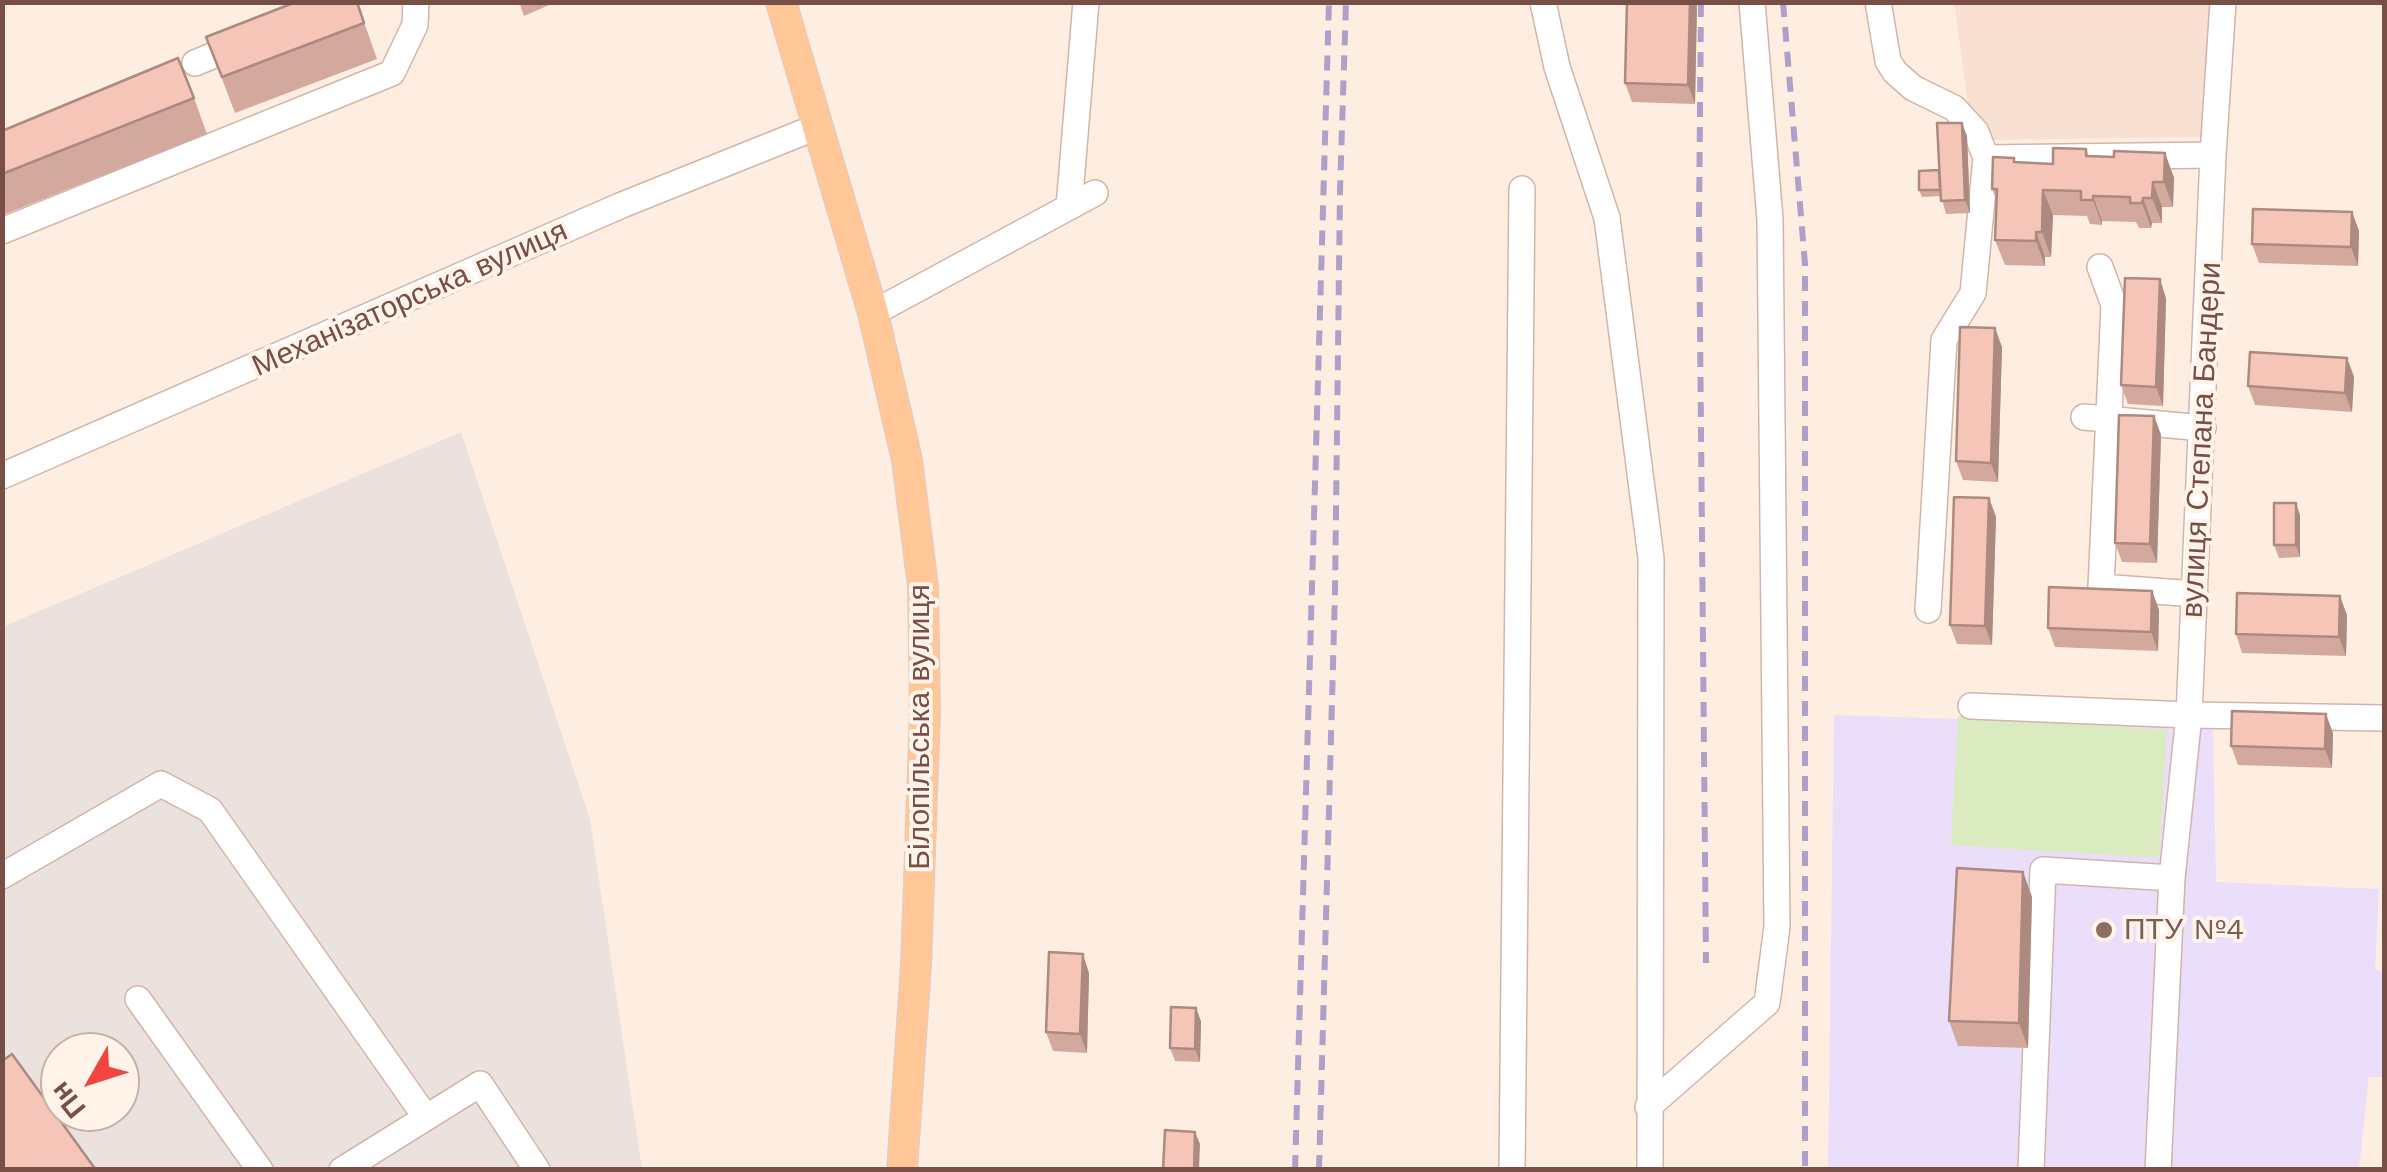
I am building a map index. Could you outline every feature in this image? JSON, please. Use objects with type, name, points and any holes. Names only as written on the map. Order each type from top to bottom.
[{"type":"main road","name":"Білопільська вулиця","points":[[781,2],[872,313],[906,460],[923,586],[925,712],[916,965],[902,1170]]},
{"type":"street","points":[[2,231],[392,72],[415,25],[416,2]]},
{"type":"street","points":[[1070,207],[1086,2]]},
{"type":"street","points":[[1543,2],[1557,67],[1606,218],[1650,558],[1650,1170]]},
{"type":"street","points":[[1648,1107],[1767,1003],[1777,926],[1770,219],[1752,2]]},
{"type":"street","points":[[1878,2],[1888,61],[1895,72],[1913,88],[1954,108],[1976,132],[1986,158],[1973,293],[1944,340],[1928,610]]},
{"type":"street","name":"вулиця Степана Бандери","points":[[2158,1170],[2172,878],[2189,715],[2223,2]]},
{"type":"street","points":[[195,63],[267,33]]},
{"type":"street","name":"Механізаторська вулиця","points":[[2,476],[622,205],[818,126]]},
{"type":"street","points":[[1986,158],[2213,155]]},
{"type":"street","points":[[1512,1170],[1522,189]]},
{"type":"street","points":[[872,313],[1095,193]]},
{"type":"street","points":[[2100,267],[2114,305],[2096,419],[2101,587],[2194,594]]},
{"type":"street","points":[[2096,419],[2203,428]]},
{"type":"street","points":[[1970,706],[2384,718]]},
{"type":"street","points":[[2,876],[161,784],[210,810],[425,1116]]},
{"type":"street","points":[[2032,1170],[2043,870],[2172,878]]},
{"type":"street","points":[[138,999],[260,1170]]},
{"type":"street","points":[[342,1170],[480,1084],[537,1170]]},
{"type":"shaded area","points":[[1954,3],[2209,3],[2205,137],[1991,140],[1969,110]]},
{"type":"shaded area","points":[[461,432],[590,819],[642,1169],[3,1169],[2,627]]},
{"type":"shaded area","name":"ПТУ №4","points":[[1834,715],[2213,727],[2216,882],[2379,889],[2375,970],[2384,971],[2384,1077],[2369,1077],[2359,1169],[1828,1170]]},
{"type":"green space","points":[[1958,716],[2167,730],[2159,858],[1951,845]]},
{"type":"building","points":[[296,2],[357,2],[364,23],[222,77],[206,37]]},
{"type":"building","points":[[1627,2],[1690,2],[1688,85],[1625,83]]},
{"type":"building","points":[[178,58],[194,98],[2,174],[2,131]]},
{"type":"building","points":[[1937,123],[1962,123],[1965,200],[1941,201]]},
{"type":"building","points":[[2053,148],[2086,149],[2086,156],[2114,157],[2114,151],[2165,153],[2164,182],[2153,182],[2152,198],[2143,198],[2142,203],[2130,203],[2130,197],[2093,196],[2093,200],[2081,200],[2081,191],[2043,190],[2042,232],[2036,232],[2036,241],[1995,240],[1997,189],[1992,189],[1993,157],[2053,164]]},
{"type":"building","points":[[1939,170],[1940,190],[1919,190],[1919,171]]},
{"type":"building","points":[[2253,209],[2352,212],[2351,247],[2252,244]]},
{"type":"building","points":[[2125,278],[2160,279],[2156,387],[2121,385]]},
{"type":"building","points":[[1960,327],[1995,328],[1991,463],[1956,461]]},
{"type":"building","points":[[2250,352],[2347,358],[2345,393],[2248,386]]},
{"type":"building","points":[[2119,415],[2154,416],[2150,544],[2115,543]]},
{"type":"building","points":[[1954,497],[1989,498],[1985,626],[1950,625]]},
{"type":"building","points":[[2274,503],[2296,503],[2296,545],[2274,545]]},
{"type":"building","points":[[2049,587],[2152,591],[2151,632],[2048,628]]},
{"type":"building","points":[[2237,593],[2340,596],[2339,637],[2236,634]]},
{"type":"building","points":[[2232,711],[2326,714],[2325,749],[2231,746]]},
{"type":"building","points":[[1957,868],[2023,872],[2019,1023],[1949,1021]]},
{"type":"building","points":[[1049,952],[1083,954],[1080,1034],[1046,1032]]},
{"type":"building","points":[[1171,1007],[1196,1008],[1195,1049],[1170,1048]]},
{"type":"building","points":[[12,1054],[40,1093],[40,1132],[68,1132],[96,1170],[2,1170],[2,1061]]},
{"type":"building","points":[[1165,1130],[1195,1132],[1194,1170],[1163,1170]]},
{"type":"railway","points":[[1295,1170],[1329,2]]},
{"type":"railway","points":[[1319,1170],[1346,2]]},
{"type":"railway","points":[[1701,2],[1699,219],[1706,963]]},
{"type":"railway","points":[[1783,2],[1805,264],[1805,1170]]},
{"type":"place","name":"ПТУ №4","points":[[2104,930]]}]
